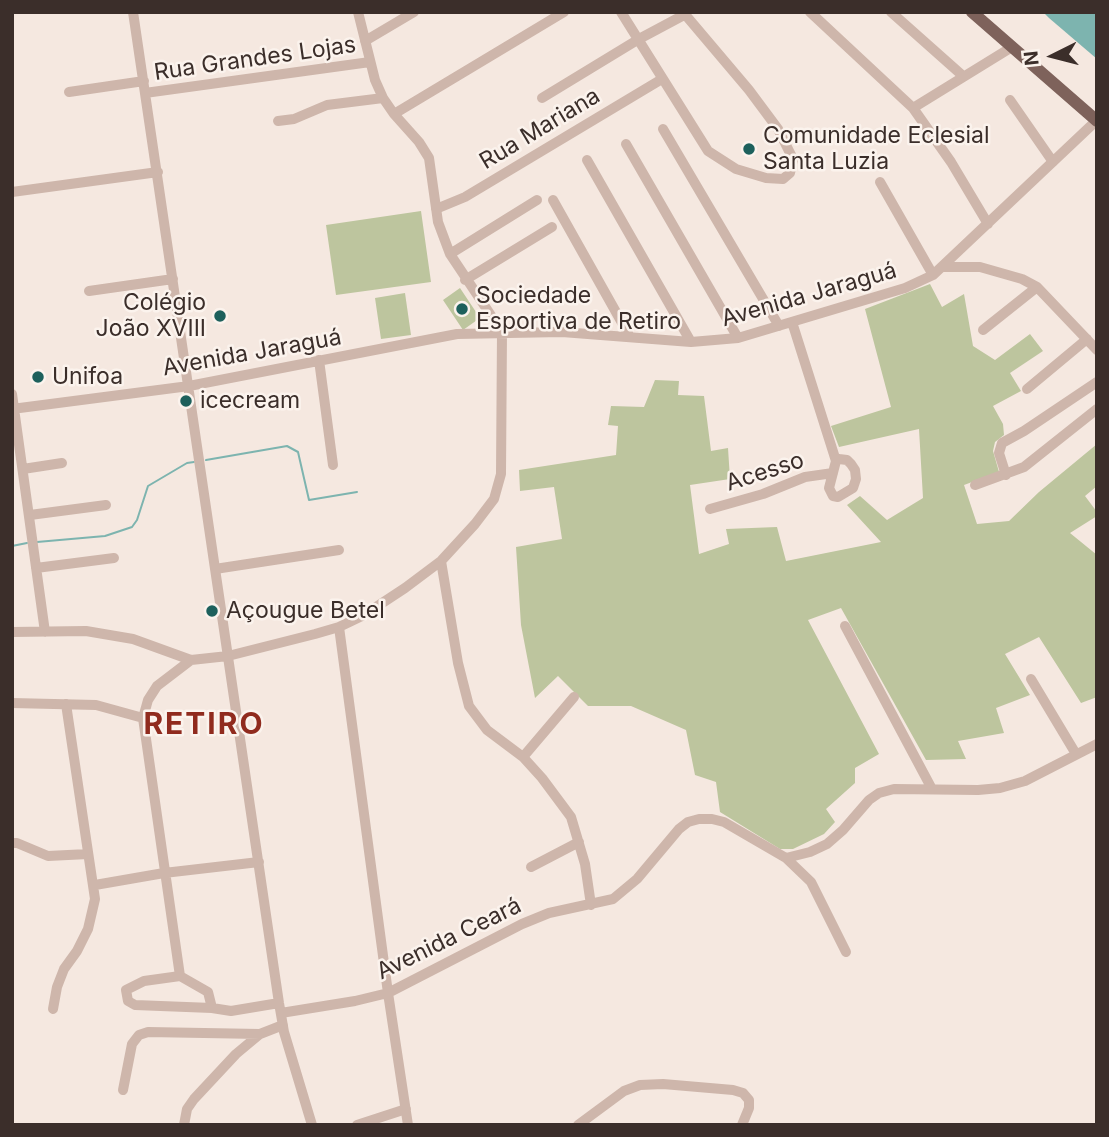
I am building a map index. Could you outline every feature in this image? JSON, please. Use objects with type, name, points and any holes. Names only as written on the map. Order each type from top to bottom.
[{"type":"main road","points":[[972,12],[1096,121]]},
{"type":"street","points":[[133,12],[280,1008],[312,1125]]},
{"type":"street","points":[[12,632],[86,631],[133,639],[191,660],[228,656],[340,626],[364,615],[405,589],[441,561],[488,509],[498,489],[501,474],[502,332],[465,281],[450,254],[442,236],[436,209],[429,158],[383,98],[370,62],[358,12]]},
{"type":"street","points":[[365,41],[414,12]]},
{"type":"street","points":[[394,114],[564,12]]},
{"type":"street","points":[[542,99],[639,39],[684,13],[750,90],[778,129],[793,159],[790,173],[783,179],[775,180],[736,169],[708,151],[698,139],[639,39],[621,12]]},
{"type":"street","points":[[891,12],[963,76]]},
{"type":"street","points":[[813,13],[914,108],[951,162],[988,224]]},
{"type":"street","points":[[914,108],[1012,47]]},
{"type":"street","name":"Rua Grandes Lojas","points":[[145,93],[370,62]]},
{"type":"street","name":"Rua Mariana","points":[[436,209],[465,197],[662,79]]},
{"type":"street","points":[[69,92],[144,81]]},
{"type":"street","points":[[278,121],[294,119],[327,105],[383,98]]},
{"type":"street","points":[[1010,100],[1053,162]]},
{"type":"street","name":"Avenida Jaraguá","points":[[13,409],[189,386],[457,334],[562,332],[691,342],[738,338],[905,288],[933,275],[1096,121]]},
{"type":"street","points":[[663,129],[779,326]]},
{"type":"street","points":[[626,145],[738,338]]},
{"type":"street","points":[[587,160],[691,342]]},
{"type":"street","points":[[12,192],[158,172]]},
{"type":"street","points":[[880,182],[933,275]]},
{"type":"street","points":[[450,254],[537,200]]},
{"type":"street","points":[[553,201],[630,337]]},
{"type":"street","points":[[465,281],[552,227]]},
{"type":"street","points":[[943,267],[980,267],[1037,286],[1097,350]]},
{"type":"street","points":[[89,291],[173,279]]},
{"type":"street","points":[[983,330],[1037,286]]},
{"type":"street","points":[[792,322],[836,461],[829,488],[833,496],[843,496],[853,488],[856,479],[851,464],[842,458],[836,461]]},
{"type":"street","points":[[1027,389],[1087,339]]},
{"type":"street","points":[[319,360],[333,465]]},
{"type":"street","points":[[1006,475],[999,453],[1002,443],[1097,382]]},
{"type":"street","points":[[12,394],[16,450],[23,469],[45,632]]},
{"type":"street","points":[[975,485],[1006,475],[1037,458],[1097,409]]},
{"type":"street","points":[[23,469],[62,463]]},
{"type":"street","name":"Acesso","points":[[710,509],[764,494],[805,477],[833,473]]},
{"type":"street","points":[[30,515],[106,505]]},
{"type":"street","points":[[215,569],[339,551]]},
{"type":"street","points":[[36,568],[114,558]]},
{"type":"street","points":[[441,561],[458,663],[469,706],[487,730],[523,757],[570,817],[579,842],[591,905]]},
{"type":"street","points":[[340,626],[408,1125]]},
{"type":"street","points":[[845,626],[932,789]]},
{"type":"street","points":[[191,660],[158,686],[148,701],[143,718],[180,976],[208,992],[212,1008]]},
{"type":"street","points":[[1031,679],[1076,754]]},
{"type":"street","points":[[523,757],[574,697]]},
{"type":"street","points":[[12,703],[96,705],[143,718]]},
{"type":"street","points":[[53,1009],[64,969],[89,929],[93,914],[94,885],[66,704]]},
{"type":"street","points":[[786,858],[827,844],[879,793],[894,789],[1000,788],[1025,781],[1097,744]]},
{"type":"street","name":"Avenida Ceará","points":[[180,976],[144,981],[126,990],[125,996],[128,1002],[135,1005],[231,1011],[355,1001],[388,993],[522,924],[549,913],[613,899],[625,890],[679,829],[688,822],[712,818],[724,822],[786,858],[811,883],[846,952]]},
{"type":"street","points":[[531,867],[579,842]]},
{"type":"street","points":[[12,843],[48,856],[88,853]]},
{"type":"street","points":[[94,885],[164,873],[258,862]]},
{"type":"street","points":[[184,1125],[187,1110],[194,1099],[236,1054],[260,1034],[283,1025]]},
{"type":"street","points":[[123,1090],[132,1044],[139,1035],[148,1032],[260,1034]]},
{"type":"street","points":[[578,1125],[624,1091],[640,1084],[733,1090],[743,1093],[749,1100],[749,1108],[742,1125]]},
{"type":"street","points":[[357,1125],[406,1109]]},
{"type":"green space","points":[[421,211],[431,282],[336,295],[326,225]]},
{"type":"green space","points":[[930,284],[942,307],[964,294],[973,346],[995,360],[1030,334],[1043,351],[1010,373],[1021,391],[993,406],[1003,424],[1004,435],[995,442],[993,451],[999,472],[964,485],[977,524],[1009,521],[1097,444],[1097,486],[1085,496],[1097,516],[1070,533],[1097,555],[1097,697],[1081,703],[1039,637],[1005,654],[1030,695],[996,708],[1004,733],[958,741],[966,759],[926,760],[841,608],[808,620],[879,754],[855,768],[855,783],[826,809],[835,822],[824,834],[793,849],[780,849],[720,812],[716,782],[695,775],[686,730],[631,706],[588,706],[558,676],[535,698],[521,625],[516,547],[562,539],[554,487],[520,491],[519,470],[616,455],[618,426],[608,425],[611,406],[644,407],[655,380],[679,381],[678,395],[704,396],[711,451],[728,448],[730,479],[690,485],[699,554],[729,544],[726,529],[777,527],[786,561],[881,542],[847,505],[860,496],[887,520],[923,498],[919,429],[839,447],[831,426],[891,407],[865,309]]},
{"type":"green space","name":"Sociedade Esportiva de Retiro","points":[[460,288],[480,318],[463,330],[443,300]]},
{"type":"green space","points":[[405,293],[411,335],[381,339],[375,298]]},
{"type":"water","points":[[1043,12],[1097,12],[1097,59],[1049,18]]},
{"type":"waterway","points":[[206,460],[287,446],[298,452],[309,500],[357,492]]},
{"type":"waterway","points":[[37,542],[105,536],[132,527],[137,520],[148,486],[187,463],[194,462]]},
{"type":"waterway","points":[[12,546],[27,543]]},
{"type":"place","name":"Comunidade Eclesial Santa Luzia","points":[[749,149]]},
{"type":"place","name":"Sociedade Esportiva de Retiro","points":[[462,309]]},
{"type":"place","name":"Colégio João XVIII","points":[[220,316]]},
{"type":"place","name":"Unifoa","points":[[38,377]]},
{"type":"place","name":"icecream","points":[[186,401]]},
{"type":"place","name":"Açougue Betel","points":[[212,611]]},
{"type":"district","name":"RETIRO","points":[[204,725]]}]
